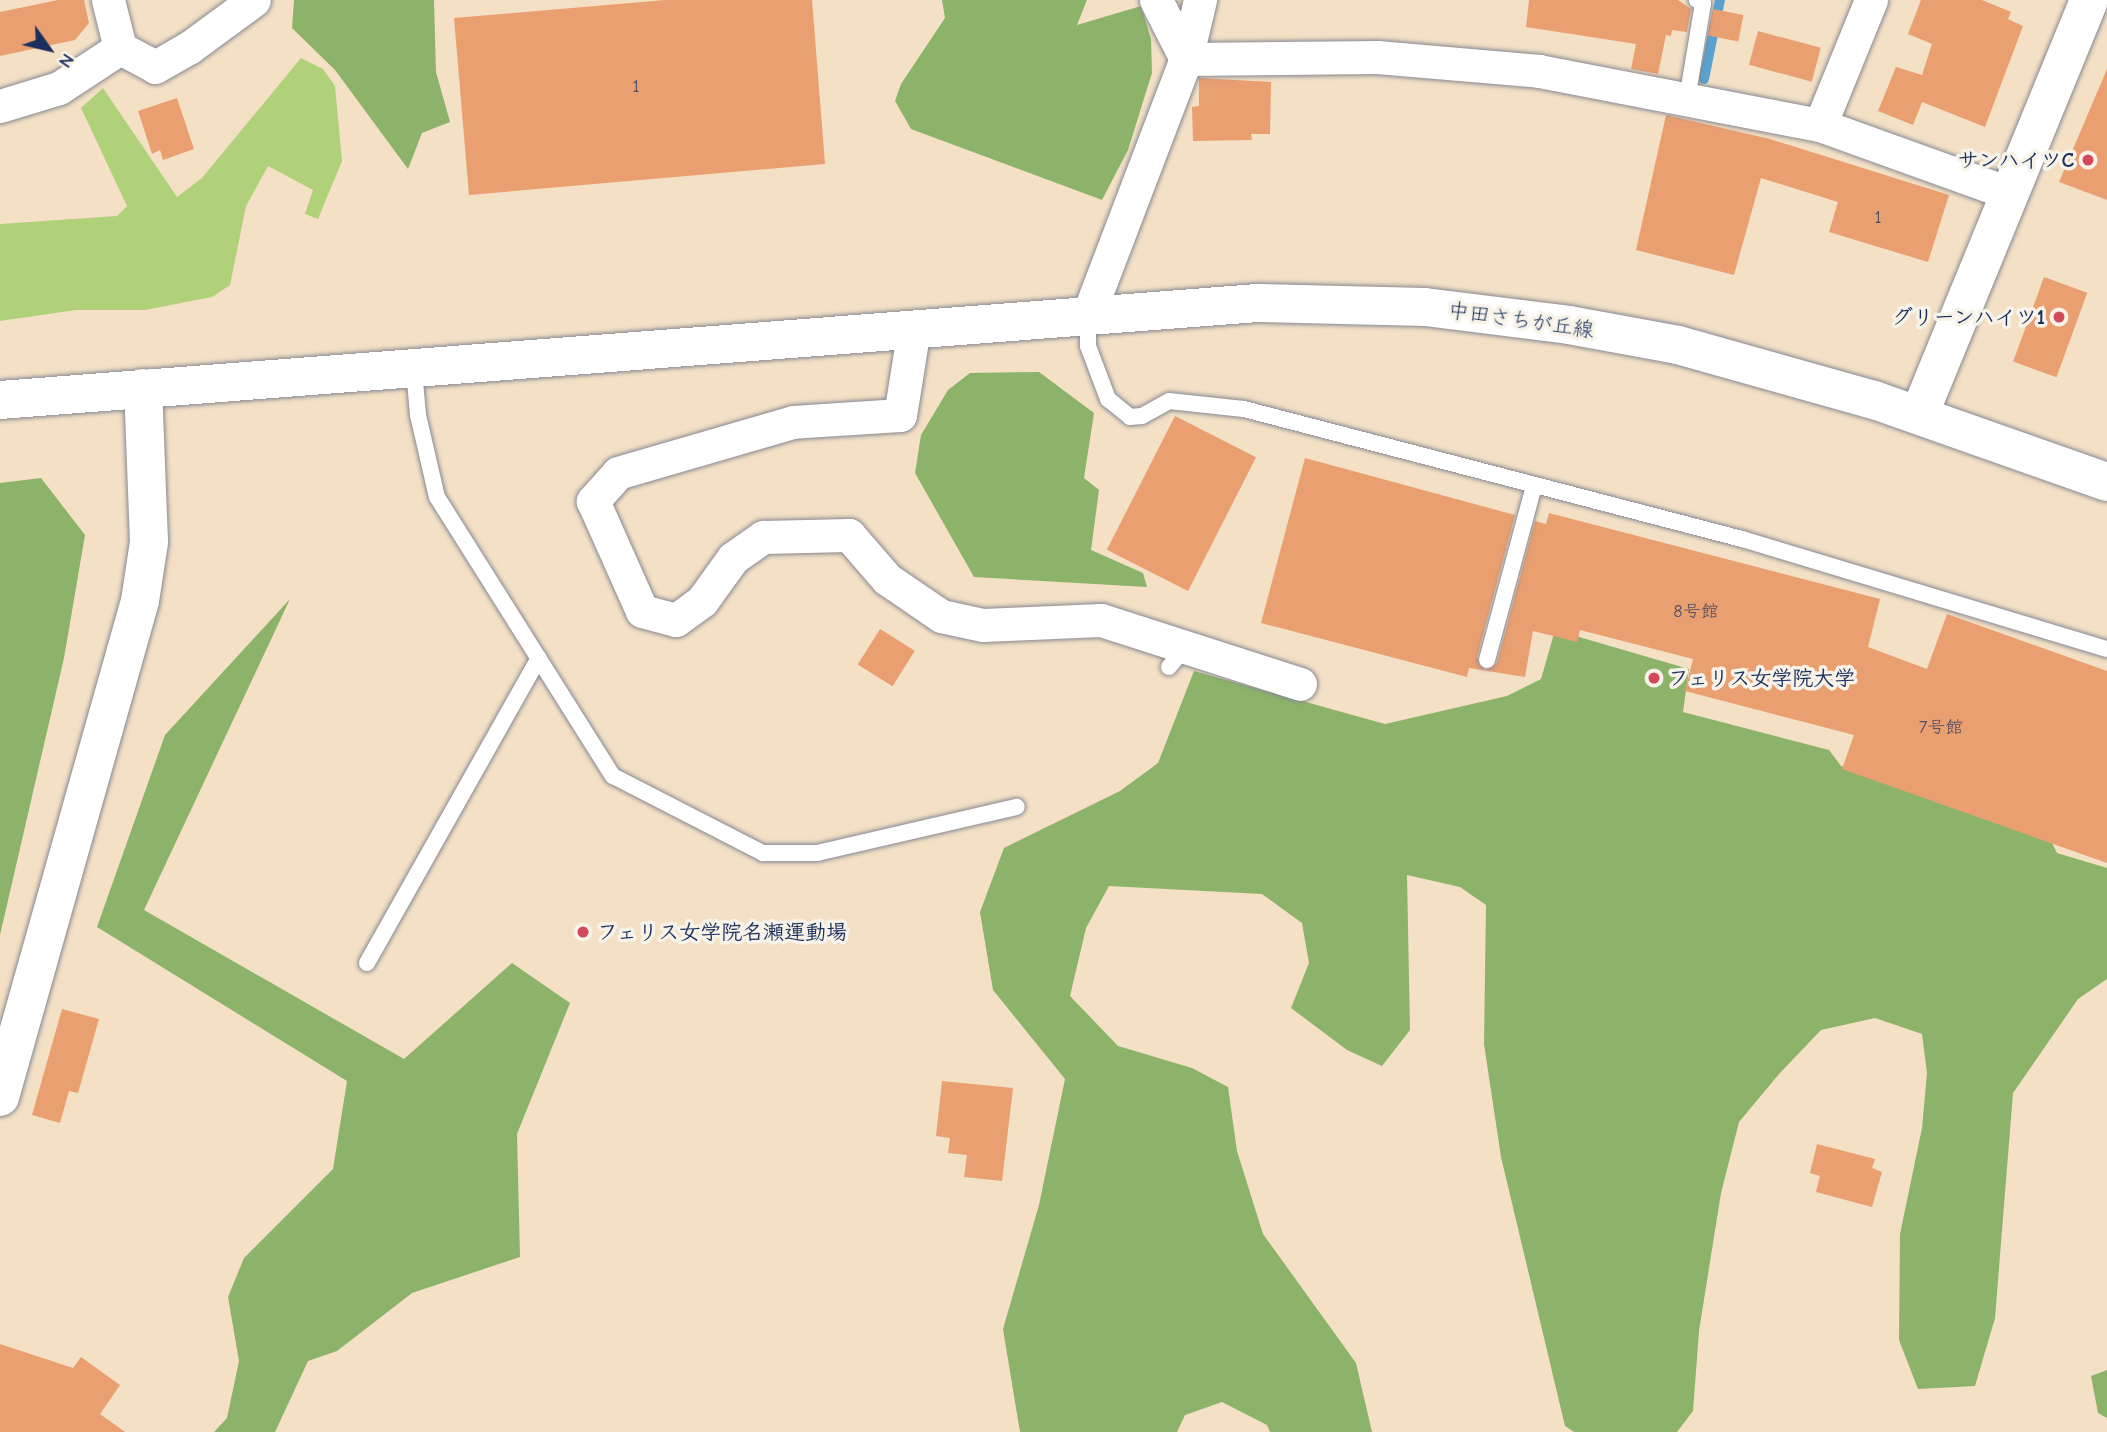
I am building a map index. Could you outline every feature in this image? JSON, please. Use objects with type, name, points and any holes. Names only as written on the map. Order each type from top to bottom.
[{"type":"street","points":[[108,0],[120,48],[155,67],[254,0]]},
{"type":"street","points":[[1156,0],[1186,59]]},
{"type":"street","points":[[1088,315],[1186,59],[1200,0]]},
{"type":"street","points":[[1820,125],[1871,0]]},
{"type":"street","points":[[1919,415],[2089,0]]},
{"type":"street","points":[[0,106],[59,88],[120,48]]},
{"type":"street","points":[[1186,59],[1390,58],[1539,71],[1820,125],[2009,193]]},
{"type":"street","name":"中田さちが丘線","points":[[0,400],[1259,303],[1425,307],[1569,325],[1678,345],[1919,415],[2107,482]]},
{"type":"street","points":[[914,328],[900,415],[793,422],[618,473],[593,501],[642,611],[676,620],[702,601],[733,558],[763,537],[849,535],[887,579],[942,616],[983,625],[1101,620],[1177,657],[1300,684]]},
{"type":"street","points":[[0,1097],[140,601],[149,542],[143,388]]},
{"type":"lane","points":[[1687,99],[1703,3],[1697,0]]},
{"type":"lane","points":[[1088,315],[1088,346],[1108,399],[1130,417],[1142,416],[1169,401],[1244,409],[1742,538],[2107,649]]},
{"type":"lane","points":[[414,370],[418,415],[437,497],[613,776],[763,853],[817,853],[1017,807]]},
{"type":"lane","points":[[1487,660],[1534,486]]},
{"type":"lane","points":[[367,963],[539,658]]},
{"type":"green space","points":[[294,0],[434,0],[436,72],[450,122],[422,133],[408,169],[335,70],[292,28]]},
{"type":"green space","points":[[942,0],[1087,0],[1077,25],[1141,6],[1151,39],[1152,73],[1128,150],[1102,200],[911,129],[895,101],[901,84],[945,18]]},
{"type":"green space","points":[[301,58],[323,69],[335,86],[342,161],[318,219],[305,214],[313,190],[268,166],[246,206],[230,285],[212,297],[145,310],[76,310],[0,321],[0,224],[117,216],[127,206],[81,108],[103,88],[177,197],[202,178]]},
{"type":"green space","points":[[1039,372],[1094,413],[1084,478],[1099,490],[1091,550],[1143,573],[1147,587],[974,577],[915,473],[921,435],[948,390],[970,373]]},
{"type":"green space","points":[[41,478],[85,535],[64,658],[0,935],[0,483]]},
{"type":"green space","points":[[290,599],[144,910],[404,1059],[512,963],[570,1003],[517,1134],[520,1257],[412,1293],[337,1351],[308,1361],[275,1432],[214,1432],[227,1418],[239,1361],[228,1297],[244,1258],[333,1169],[347,1081],[97,927],[165,735]]},
{"type":"green space","points":[[1555,630],[1689,669],[1683,712],[1829,750],[1841,766],[2050,839],[2057,853],[2107,868],[2107,979],[2078,999],[2013,1093],[1995,1318],[1975,1386],[1918,1389],[1899,1340],[1900,1234],[1922,1128],[1927,1073],[1922,1034],[1875,1018],[1821,1030],[1779,1074],[1739,1122],[1721,1193],[1699,1331],[1693,1411],[1677,1432],[1574,1432],[1565,1426],[1501,1157],[1484,1044],[1486,905],[1460,887],[1407,875],[1410,1030],[1382,1066],[1347,1050],[1291,1008],[1309,963],[1302,923],[1262,894],[1109,886],[1086,928],[1070,996],[1118,1046],[1192,1068],[1228,1087],[1237,1151],[1263,1234],[1356,1363],[1372,1432],[1270,1432],[1267,1425],[1222,1402],[1185,1415],[1177,1432],[1020,1432],[1003,1329],[1039,1205],[1065,1079],[993,990],[980,912],[1004,848],[1120,791],[1158,763],[1194,671],[1385,724],[1507,696],[1541,679]]},
{"type":"green space","points":[[2107,1370],[2107,1418],[2098,1413],[2091,1376]]},
{"type":"building","points":[[58,0],[84,0],[89,23],[75,40],[0,56],[0,12]]},
{"type":"building","points":[[665,0],[812,0],[825,164],[469,195],[454,18]]},
{"type":"building","points":[[1529,0],[1678,0],[1691,9],[1687,32],[1672,30],[1671,36],[1666,35],[1658,74],[1631,69],[1636,44],[1526,27]]},
{"type":"building","points":[[1921,0],[1982,0],[2011,12],[2008,19],[2023,26],[1985,127],[1922,102],[1913,125],[1878,111],[1896,67],[1922,75],[1932,44],[1908,34]]},
{"type":"building","points":[[1713,9],[1743,15],[1738,41],[1708,36]]},
{"type":"building","points":[[1758,31],[1821,48],[1812,82],[1749,65]]},
{"type":"building","name":"サンハイツC","points":[[2107,69],[2107,200],[2059,182]]},
{"type":"building","points":[[1199,78],[1271,82],[1270,134],[1251,134],[1252,140],[1193,141],[1192,107],[1199,106]]},
{"type":"building","points":[[177,98],[194,149],[163,160],[160,150],[152,154],[138,111]]},
{"type":"building","points":[[1666,115],[1770,139],[1949,195],[1928,262],[1829,232],[1838,202],[1761,178],[1734,275],[1636,250]]},
{"type":"building","name":"グリーンハイツ1","points":[[2044,277],[2087,293],[2056,377],[2013,362]]},
{"type":"building","points":[[1175,416],[1256,457],[1188,591],[1107,550]]},
{"type":"building","points":[[1305,458],[1515,515],[1477,657],[1485,670],[1497,663],[1535,521],[1546,524],[1549,513],[1880,599],[1868,647],[1927,669],[1947,614],[2107,671],[2107,863],[1842,769],[1854,735],[1685,691],[1693,659],[1580,630],[1577,642],[1533,631],[1525,677],[1469,668],[1467,677],[1261,623]]},
{"type":"building","points":[[880,629],[915,651],[893,686],[858,665]]},
{"type":"building","points":[[62,1009],[99,1019],[78,1093],[69,1091],[60,1123],[32,1115]]},
{"type":"building","points":[[942,1081],[1013,1088],[1002,1181],[964,1177],[967,1155],[948,1153],[950,1138],[936,1136]]},
{"type":"building","points":[[1817,1144],[1875,1159],[1872,1168],[1882,1172],[1872,1207],[1816,1192],[1820,1176],[1810,1173]]},
{"type":"building","points":[[0,1344],[73,1368],[81,1357],[120,1385],[100,1414],[125,1432],[0,1432]]},
{"type":"waterway","points":[[1704,79],[1720,0]]},
{"type":"place","name":"サンハイツC","points":[[2088,160]]},
{"type":"place","name":"グリーンハイツ1","points":[[2059,317]]},
{"type":"place","name":"フェリス女学院大学","points":[[1654,678]]},
{"type":"place","name":"フェリス女学院名瀬運動場","points":[[583,932]]}]
